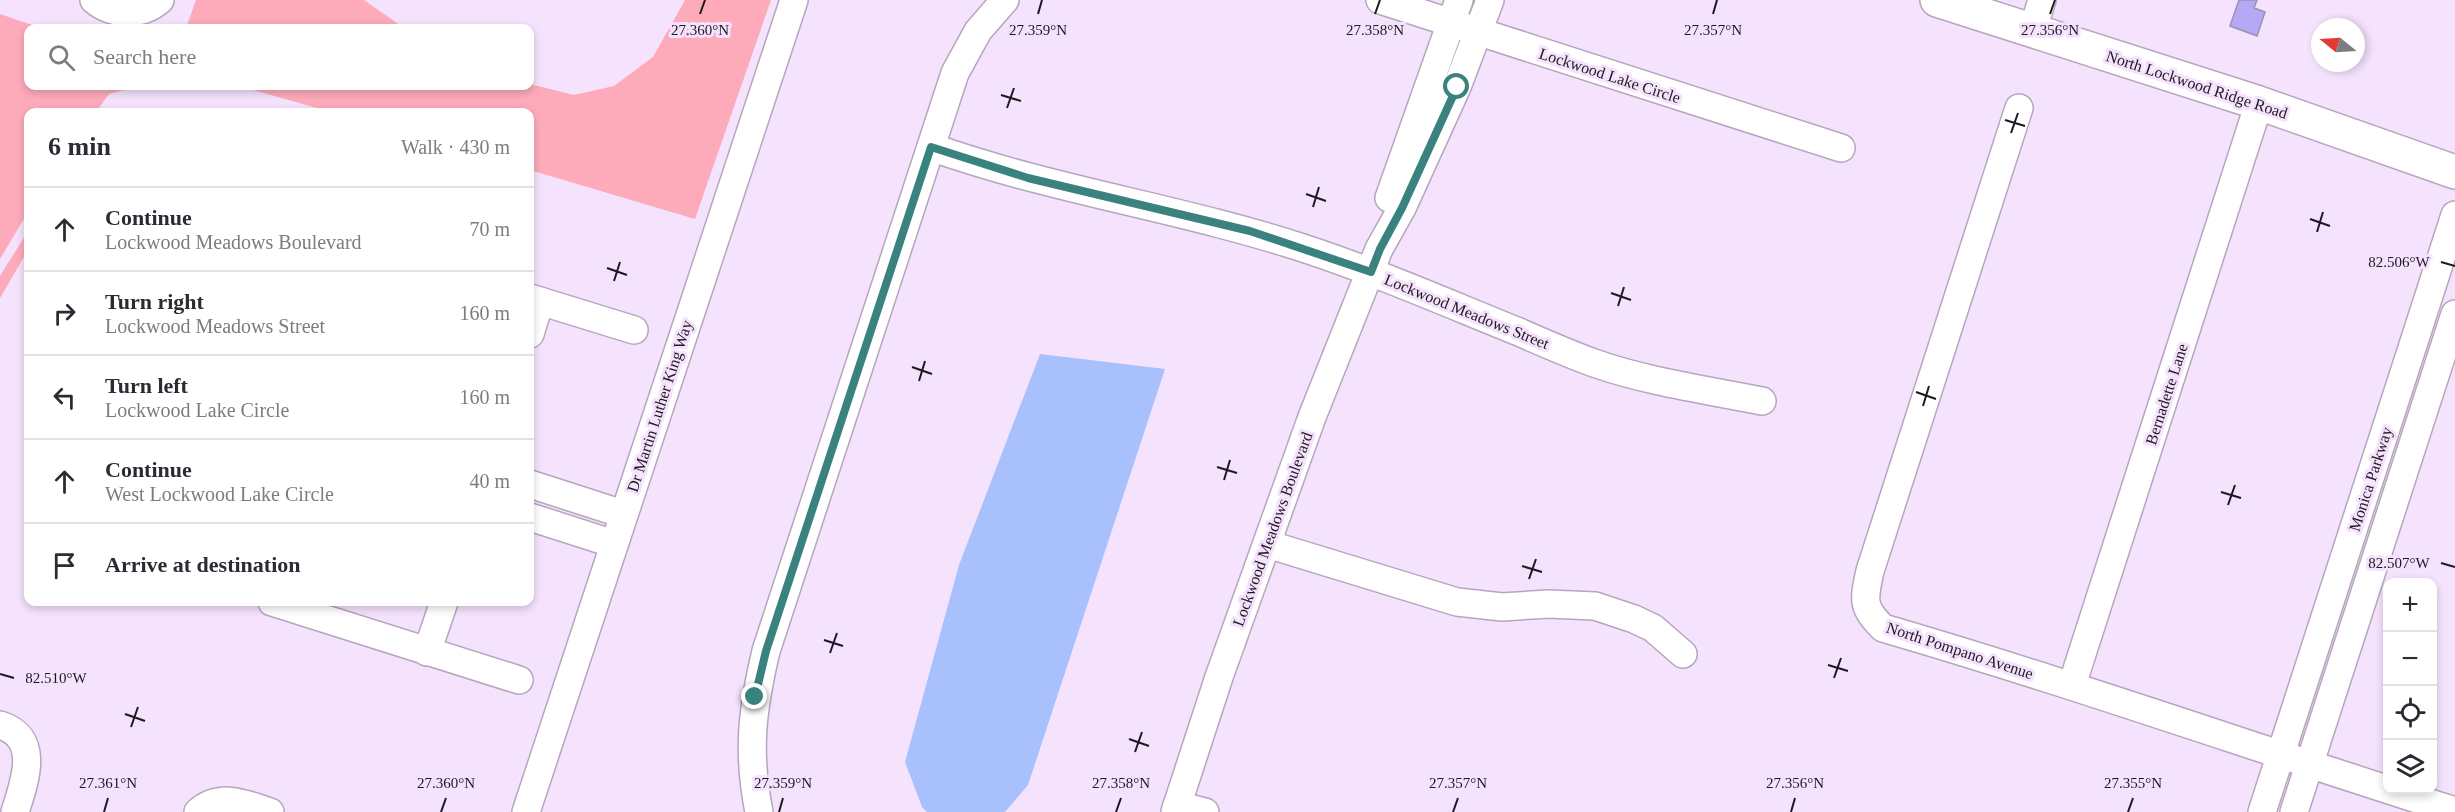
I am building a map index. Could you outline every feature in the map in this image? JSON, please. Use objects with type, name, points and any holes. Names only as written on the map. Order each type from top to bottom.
[{"type":"main road","name":"North Lockwood Ridge Road","points":[[1937,0],[2259,103],[2455,172]]},
{"type":"street","points":[[94,0],[98,4],[124,12],[140,12],[160,0]]},
{"type":"street","name":"Dr Martin Luther King Way","points":[[526,812],[794,0]]},
{"type":"street","points":[[759,812],[751,731],[755,697],[766,651],[955,73],[978,31],[1005,0]]},
{"type":"street","name":"Lockwood Lake Circle","points":[[1380,0],[1455,12],[1478,33],[1841,148]]},
{"type":"street","name":"Lockwood Meadows Boulevard","points":[[1176,808],[1219,676],[1312,417],[1375,261],[1402,208],[1457,87],[1490,0]]},
{"type":"street","points":[[2032,32],[2042,0]]},
{"type":"street","name":"Lockwood Meadows Boulevard","points":[[1375,261],[1388,202],[1455,12]]},
{"type":"street","name":"Bernadette Lane","points":[[2072,685],[2259,103]]},
{"type":"street","name":"North Pompano Avenue","points":[[2019,108],[1869,571],[1865,595],[1869,615],[1883,628],[2072,685],[2309,765],[2455,811]]},
{"type":"street","name":"Lockwood Meadows Street","points":[[931,147],[1028,178],[1375,261],[1594,363],[1633,375],[1762,401]]},
{"type":"street","name":"Monica Parkway","points":[[2262,812],[2455,215]]},
{"type":"street","points":[[535,299],[634,330]]},
{"type":"street","name":"Monica Parkway","points":[[2294,812],[2455,314]]},
{"type":"street","points":[[534,485],[623,514]]},
{"type":"street","points":[[534,518],[614,544]]},
{"type":"street","points":[[1267,544],[1457,602],[1502,607],[1548,603],[1595,606],[1653,628],[1683,654]]},
{"type":"street","points":[[284,606],[519,680]]},
{"type":"street","points":[[428,652],[443,606]]},
{"type":"street","points":[[0,725],[16,735],[24,746],[28,759],[27,772],[15,812]]},
{"type":"street","points":[[198,812],[209,804],[222,800],[235,800],[270,812]]},
{"type":"street","points":[[1176,808],[1205,812]]},
{"type":"shaded area","points":[[196,0],[364,0],[398,24],[187,24]]},
{"type":"shaded area","points":[[685,0],[771,0],[695,219],[534,171],[534,108],[317,108],[253,90],[534,90],[534,85],[574,95],[614,86],[653,57]]},
{"type":"shaded area","points":[[0,14],[29,24],[24,24],[24,90],[124,90],[109,94],[99,108],[24,108],[24,219],[0,259]]},
{"type":"shaded area","points":[[24,237],[24,257],[0,298],[0,276]]},
{"type":"water","points":[[1040,354],[1165,369],[1028,785],[1005,812],[927,812],[922,807],[905,762],[959,565]]},
{"type":"building","points":[[2239,0],[2257,0],[2254,8],[2265,12],[2257,36],[2230,26]]},
{"type":"route","points":[[755,697],[766,651],[931,147],[1028,178],[1250,231],[1371,272],[1457,87]]}]
